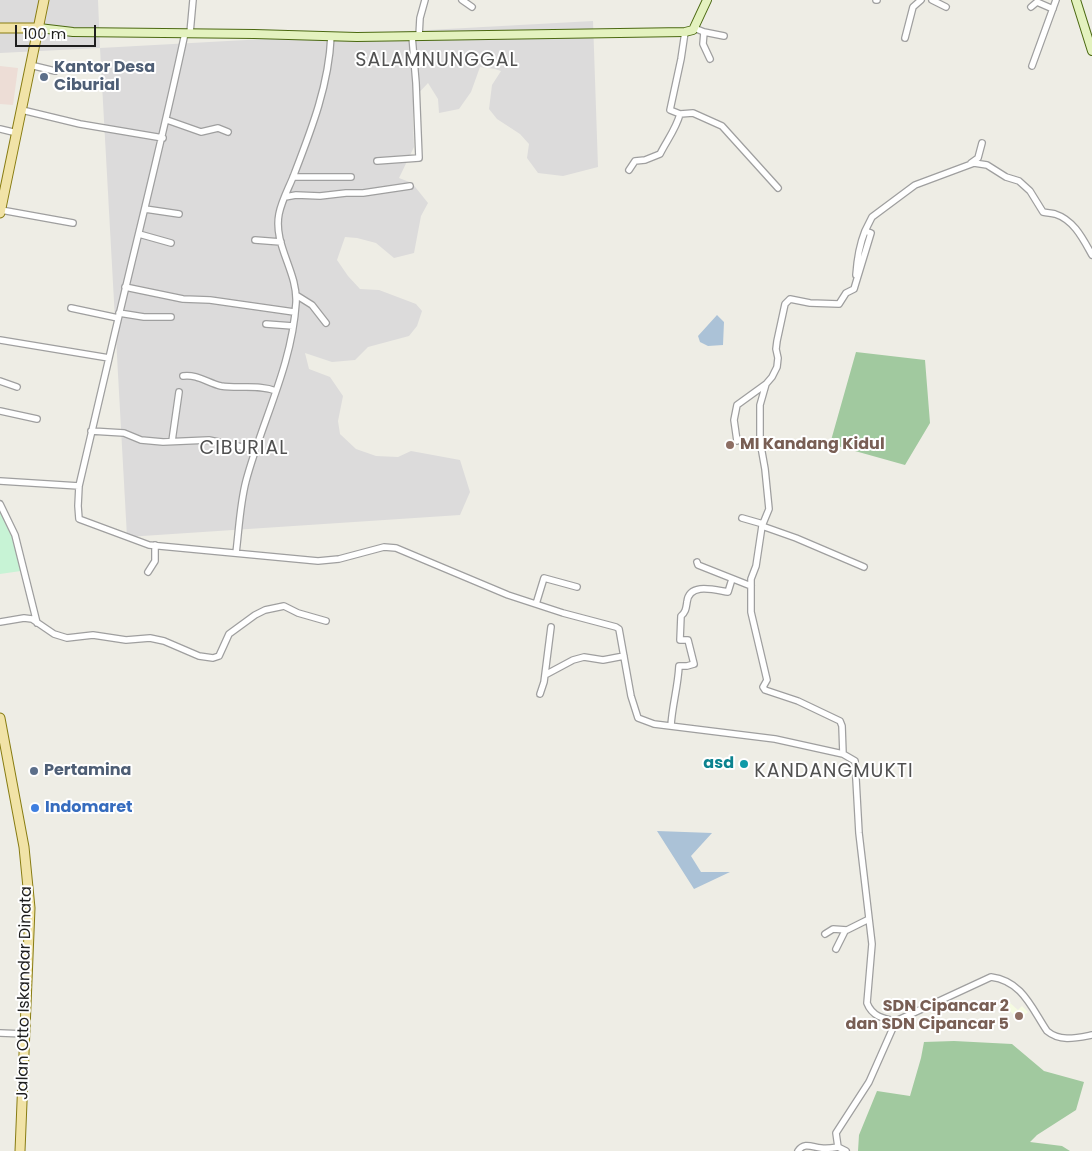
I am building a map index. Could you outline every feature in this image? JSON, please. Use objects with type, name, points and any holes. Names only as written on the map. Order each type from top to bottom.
[{"type":"main road","points":[[0,212],[44,0]]},
{"type":"main road","points":[[0,28],[39,28]]},
{"type":"main road","name":"Jalan Otto Iskandar Dinata","points":[[0,718],[24,847],[30,908],[20,1151]]},
{"type":"street","points":[[193,0],[188,33],[125,287],[79,486],[79,518],[139,542],[236,553],[327,561],[384,547],[396,548],[488,587],[563,613],[616,626],[619,629],[631,696],[638,718],[654,724],[775,739],[843,754],[855,761],[859,832],[872,944],[867,1003],[869,1010],[885,1019],[896,1021],[991,977],[1007,981],[1020,990],[1052,1036],[1068,1038],[1092,1035]]},
{"type":"street","points":[[377,161],[419,158],[415,36],[425,0]]},
{"type":"street","points":[[462,0],[472,7]]},
{"type":"street","points":[[39,28],[73,32],[331,36],[685,32],[691,31],[694,28],[707,0]]},
{"type":"street","points":[[905,38],[913,7],[921,0]]},
{"type":"street","points":[[932,0],[946,7]]},
{"type":"street","points":[[1032,66],[1056,0]]},
{"type":"street","points":[[1076,0],[1092,51]]},
{"type":"street","points":[[1031,7],[1036,2],[1053,9]]},
{"type":"street","points":[[694,28],[724,36]]},
{"type":"street","points":[[685,32],[671,111],[680,114],[693,112],[722,126],[778,188]]},
{"type":"street","points":[[704,32],[703,44],[710,59]]},
{"type":"street","points":[[236,553],[243,496],[256,450],[286,361],[293,326],[296,296],[295,284],[281,242],[278,223],[285,197],[322,96],[330,53],[331,36]]},
{"type":"street","points":[[30,65],[55,71]]},
{"type":"street","points":[[22,110],[80,124],[163,138]]},
{"type":"street","points":[[628,170],[635,161],[645,160],[660,154],[669,135],[676,128],[680,114]]},
{"type":"street","points":[[167,120],[201,132],[218,128],[228,132]]},
{"type":"street","points":[[0,128],[17,133]]},
{"type":"street","points":[[737,442],[734,420],[737,405],[766,384],[772,377],[778,358],[777,341],[786,302],[790,300],[839,304],[846,293],[854,289],[856,284],[871,233],[865,231],[872,218],[916,186],[969,164],[978,158],[982,143]]},
{"type":"street","points":[[969,164],[979,163],[987,165],[1006,177],[1019,181],[1030,191],[1043,212],[1054,213],[1066,219],[1078,230],[1092,255]]},
{"type":"street","points":[[293,177],[351,177]]},
{"type":"street","points":[[285,197],[298,194],[320,196],[363,193],[410,186]]},
{"type":"street","points":[[145,209],[179,214]]},
{"type":"street","points":[[0,212],[73,223]]},
{"type":"street","points":[[139,234],[171,243]]},
{"type":"street","points":[[255,240],[281,242]]},
{"type":"street","points":[[125,287],[184,299],[210,300],[294,312]]},
{"type":"street","points":[[296,296],[312,305],[326,323]]},
{"type":"street","points":[[72,308],[119,316],[171,318]]},
{"type":"street","points":[[266,324],[293,326]]},
{"type":"street","points":[[0,340],[109,358]]},
{"type":"street","points":[[184,376],[194,376],[219,385],[244,386],[276,391]]},
{"type":"street","points":[[0,381],[17,387]]},
{"type":"street","points":[[766,384],[760,405],[759,433],[769,501],[758,558],[751,579],[751,612],[767,680],[763,687],[765,690],[798,701],[840,721],[842,726],[843,754]]},
{"type":"street","points":[[172,441],[179,392]]},
{"type":"street","points":[[0,411],[37,419]]},
{"type":"street","points":[[91,432],[124,433],[141,440],[209,440],[256,450]]},
{"type":"street","points":[[0,481],[79,486]]},
{"type":"street","points":[[0,504],[16,535],[37,623]]},
{"type":"street","points":[[742,518],[796,538],[864,568]]},
{"type":"street","points":[[148,572],[155,561],[155,545]]},
{"type":"street","points":[[697,562],[698,565],[751,586]]},
{"type":"street","points":[[536,604],[544,578],[576,587]]},
{"type":"street","points":[[671,726],[672,706],[678,686],[679,666],[694,664],[688,640],[680,640],[681,616],[685,613],[687,596],[690,592],[700,589],[728,592],[732,579]]},
{"type":"street","points":[[0,622],[24,618],[32,619],[54,634],[67,638],[93,635],[126,640],[150,638],[164,641],[199,656],[213,658],[218,656],[229,634],[254,615],[265,610],[284,606],[298,613],[326,621]]},
{"type":"street","points":[[540,694],[545,675],[551,627]]},
{"type":"street","points":[[545,675],[573,660],[584,657],[603,660],[624,656]]},
{"type":"street","points":[[825,934],[833,929],[845,931],[870,919]]},
{"type":"street","points":[[836,949],[845,931]]},
{"type":"street","points":[[838,1147],[836,1132],[869,1082],[896,1021]]},
{"type":"street","points":[[0,1033],[25,1034]]},
{"type":"street","points":[[798,1151],[806,1145],[828,1149],[838,1147],[846,1151]]},
{"type":"shaded area","points":[[0,0],[98,0],[100,48],[0,53]]},
{"type":"shaded area","points":[[593,21],[598,167],[563,176],[538,173],[527,158],[529,144],[520,134],[497,119],[489,109],[492,85],[501,71],[480,67],[471,92],[459,109],[439,113],[438,99],[428,83],[414,98],[414,147],[399,178],[412,183],[428,203],[421,216],[414,253],[394,258],[376,243],[345,237],[337,260],[360,289],[379,290],[416,304],[422,311],[417,326],[409,336],[368,347],[355,360],[332,362],[305,353],[309,369],[330,377],[343,396],[338,421],[340,434],[356,449],[376,456],[398,457],[411,451],[460,460],[470,492],[460,515],[127,537],[100,48]]},
{"type":"shaded area","points":[[0,66],[18,68],[13,105],[0,104]]},
{"type":"shaded area","points":[[0,512],[14,541],[21,571],[0,574]]},
{"type":"shaded area","name":"SDN Cipancar 2 dan SDN Cipancar 5","points":[[1010,1003],[1018,1010],[1022,1006],[1028,1012],[1019,1020],[1006,1007]]},
{"type":"green space","points":[[856,352],[925,360],[930,423],[905,465],[830,444]]},
{"type":"green space","points":[[954,1041],[1012,1044],[1044,1071],[1084,1082],[1076,1110],[1037,1135],[1030,1142],[1062,1146],[1070,1151],[858,1151],[859,1135],[877,1091],[910,1096],[924,1042]]},
{"type":"water","points":[[717,315],[724,322],[723,345],[708,346],[700,342],[698,336]]},
{"type":"water","points":[[657,831],[712,833],[691,856],[701,872],[730,872],[694,889]]},
{"type":"place","name":"Kantor Desa Ciburial","points":[[44,77]]},
{"type":"place","name":"MI Kandang Kidul","points":[[730,445]]},
{"type":"place","name":"asd","points":[[744,764]]},
{"type":"place","name":"Pertamina","points":[[34,771]]},
{"type":"place","name":"Indomaret","points":[[35,808]]},
{"type":"place","name":"SDN Cipancar 2 dan SDN Cipancar 5","points":[[1019,1016]]},
{"type":"district","name":"SALAMNUNGGAL","points":[[437,61]]},
{"type":"district","name":"CIBURIAL","points":[[244,449]]},
{"type":"district","name":"KANDANGMUKTI","points":[[834,772]]}]
